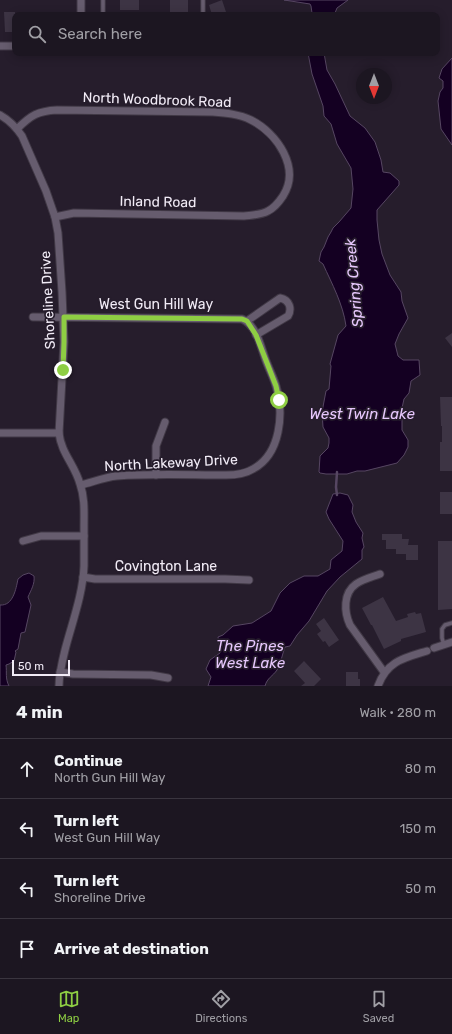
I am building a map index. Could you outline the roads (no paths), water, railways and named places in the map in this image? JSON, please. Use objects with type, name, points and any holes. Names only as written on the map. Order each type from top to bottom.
[{"type":"street","points":[[81,0],[81,12]]},
{"type":"street","points":[[0,46],[12,46]]},
{"type":"street","name":"North Woodbrook Road","points":[[17,129],[27,119],[35,114],[45,111],[212,112],[242,116],[251,120],[268,132],[282,150],[287,159],[289,169],[288,187],[280,201],[268,211],[261,213]]},
{"type":"street","points":[[0,115],[6,118],[17,129]]},
{"type":"street","name":"Shoreline Drive","points":[[17,129],[46,191],[55,217],[59,245],[64,317],[64,363],[59,434],[65,454],[73,466],[81,485],[84,500],[83,577],[81,591],[60,672],[59,686]]},
{"type":"street","name":"Inland Road","points":[[55,217],[74,213],[244,216],[261,213]]},
{"type":"street","points":[[280,298],[284,299],[288,303],[290,309],[288,316],[256,335],[247,321],[280,298]]},
{"type":"street","name":"West Gun Hill Way","points":[[33,317],[235,318],[247,321]]},
{"type":"street","name":"North Lakeway Drive","points":[[81,485],[116,476],[236,475],[254,469],[261,464],[274,446],[280,416],[276,386],[256,335]]},
{"type":"street","points":[[156,475],[156,446],[165,422]]},
{"type":"street","points":[[0,433],[59,434]]},
{"type":"street","points":[[23,542],[41,536],[84,536]]},
{"type":"street","points":[[380,574],[361,581],[350,590],[347,595],[345,611],[350,625],[384,672]]},
{"type":"street","name":"Covington Lane","points":[[83,577],[249,580]]},
{"type":"street","points":[[378,686],[384,672],[395,663],[402,659],[452,642]]},
{"type":"street","points":[[60,672],[73,674],[151,675],[168,678]]},
{"type":"lane","points":[[103,0],[104,12]]},
{"type":"lane","points":[[203,0],[203,12]]},
{"type":"lane","points":[[444,645],[442,628],[445,625],[452,623]]},
{"type":"water","points":[[284,0],[348,0],[337,8],[335,12],[312,12],[310,4]]},
{"type":"water","name":"West Twin Lake","points":[[309,56],[325,56],[327,70],[350,116],[365,128],[375,142],[383,172],[390,173],[399,181],[399,185],[377,210],[379,240],[382,254],[390,275],[401,292],[402,301],[408,318],[395,344],[398,356],[403,360],[419,360],[420,375],[411,381],[409,393],[404,399],[402,408],[402,430],[408,440],[408,447],[404,455],[397,463],[347,474],[326,474],[319,472],[320,456],[328,448],[329,443],[329,438],[323,427],[322,412],[326,391],[329,389],[330,364],[338,335],[346,326],[345,318],[337,294],[323,264],[319,261],[321,252],[333,228],[351,208],[353,189],[351,168],[337,144],[331,124],[324,116],[323,106],[312,74]]},
{"type":"water","points":[[452,58],[452,145],[441,129],[438,101],[440,92],[443,88],[443,81],[439,78],[442,69]]},
{"type":"water","name":"The Pines West Lake","points":[[340,493],[348,495],[353,505],[352,512],[363,533],[362,538],[364,547],[362,550],[362,559],[340,577],[327,591],[309,621],[290,646],[285,647],[277,670],[265,686],[208,686],[211,677],[206,669],[210,660],[220,653],[218,637],[223,635],[233,626],[252,623],[271,611],[280,593],[290,583],[304,576],[318,576],[330,569],[331,560],[342,551],[343,541],[326,512],[333,494]]},
{"type":"water","points":[[29,573],[34,576],[34,582],[28,597],[31,605],[25,632],[21,633],[18,649],[15,651],[14,661],[6,665],[9,686],[0,686],[0,605],[4,605],[11,600],[15,592],[18,579]]},
{"type":"waterway","name":"Spring Creek","points":[[337,472],[337,495]]}]
